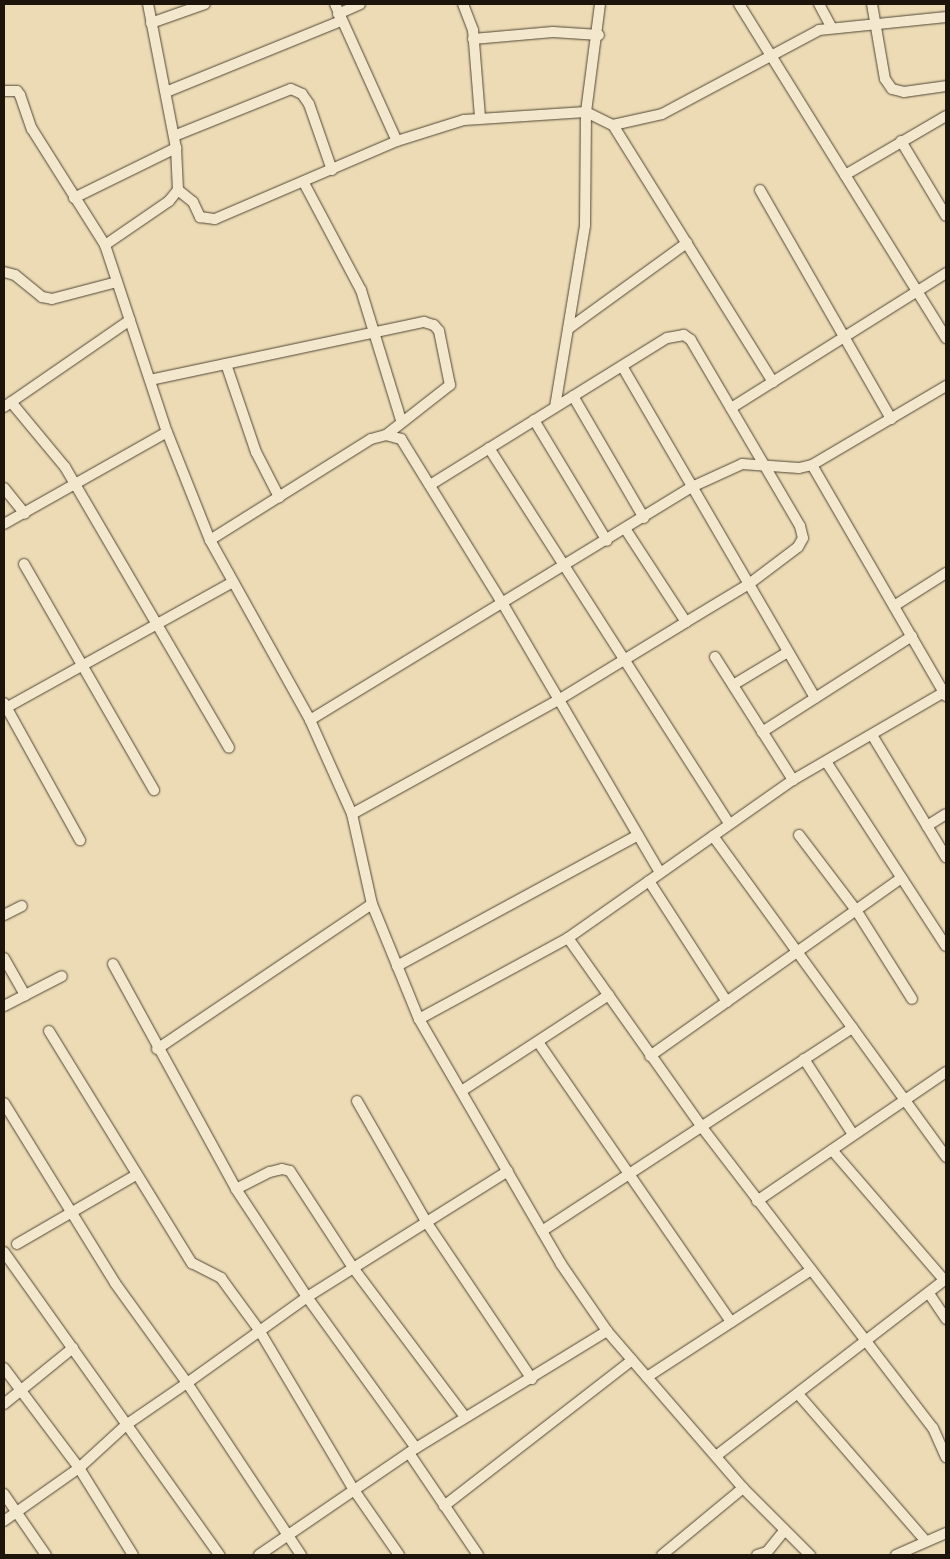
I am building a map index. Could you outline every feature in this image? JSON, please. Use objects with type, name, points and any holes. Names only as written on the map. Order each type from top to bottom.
[{"type":"street","points":[[104,246],[169,201],[178,190],[176,148],[148,4]]},
{"type":"street","points":[[151,23],[205,4]]},
{"type":"street","points":[[166,92],[360,4]]},
{"type":"street","points":[[463,4],[473,39],[480,117]]},
{"type":"street","points":[[555,407],[586,225],[586,112],[598,35],[600,4]]},
{"type":"street","points":[[739,4],[946,338]]},
{"type":"street","points":[[819,4],[831,27]]},
{"type":"street","points":[[872,4],[885,79],[892,89],[904,92],[945,88]]},
{"type":"street","points":[[338,13],[397,141]]},
{"type":"street","points":[[613,125],[662,114],[772,57],[809,35],[831,27],[946,16]]},
{"type":"street","points":[[473,39],[553,32],[598,35]]},
{"type":"street","points":[[174,136],[291,89],[302,94],[309,104],[332,170]]},
{"type":"street","points":[[4,91],[20,94],[32,129],[104,246],[167,432],[210,540],[310,720],[352,814],[372,904],[419,1019],[462,1090],[542,1231],[607,1331],[743,1488],[810,1555]]},
{"type":"street","points":[[178,190],[193,202],[200,217],[205,220],[304,183],[397,141],[480,117],[586,112],[613,125],[773,382]]},
{"type":"street","points":[[845,174],[946,116]]},
{"type":"street","points":[[901,141],[946,216]]},
{"type":"street","points":[[74,198],[176,148]]},
{"type":"street","points":[[304,183],[361,290],[401,420]]},
{"type":"street","points":[[760,190],[891,419]]},
{"type":"street","points":[[568,328],[687,243]]},
{"type":"street","points":[[4,272],[15,275],[42,297],[52,299],[117,282]]},
{"type":"street","points":[[730,408],[946,274]]},
{"type":"street","points":[[130,320],[7,404],[55,453],[76,484],[228,748]]},
{"type":"street","points":[[150,380],[424,322],[434,325],[438,331],[450,386],[401,420],[386,435]]},
{"type":"street","points":[[352,814],[560,699],[749,584],[798,547],[803,538],[800,526],[691,340],[684,335],[667,338],[430,485]]},
{"type":"street","points":[[226,364],[256,452],[279,497]]},
{"type":"street","points":[[622,366],[694,486],[815,698]]},
{"type":"street","points":[[310,720],[626,530],[694,486],[742,464],[799,468],[812,465],[946,386]]},
{"type":"street","points":[[573,396],[644,518]]},
{"type":"street","points":[[534,420],[607,541]]},
{"type":"street","points":[[4,524],[25,514],[167,432]]},
{"type":"street","points":[[210,540],[371,439],[386,435],[401,439],[504,604],[660,873]]},
{"type":"street","points":[[489,448],[563,568],[625,659],[729,823]]},
{"type":"street","points":[[419,1019],[568,938],[729,823],[793,780],[827,763],[945,694],[812,465]]},
{"type":"street","points":[[4,488],[25,514]]},
{"type":"street","points":[[626,530],[686,622]]},
{"type":"street","points":[[24,564],[154,790]]},
{"type":"street","points":[[894,606],[946,573]]},
{"type":"street","points":[[80,840],[5,706],[234,582]]},
{"type":"street","points":[[762,732],[912,636]]},
{"type":"street","points":[[733,685],[788,652]]},
{"type":"street","points":[[716,657],[793,780]]},
{"type":"street","points":[[872,735],[946,857]]},
{"type":"street","points":[[827,763],[946,946]]},
{"type":"street","points":[[927,826],[946,814]]},
{"type":"street","points":[[799,835],[856,910],[912,999]]},
{"type":"street","points":[[397,966],[638,836]]},
{"type":"street","points":[[713,836],[903,1101],[946,1157]]},
{"type":"street","points":[[650,1056],[901,878]]},
{"type":"street","points":[[649,881],[727,1002]]},
{"type":"street","points":[[157,1049],[372,904]]},
{"type":"street","points":[[4,915],[22,906]]},
{"type":"street","points":[[568,938],[650,1056],[756,1201],[869,1341],[933,1428],[946,1457]]},
{"type":"street","points":[[4,958],[26,995]]},
{"type":"street","points":[[113,964],[157,1049],[236,1189],[307,1297],[413,1450],[444,1506],[478,1555]]},
{"type":"street","points":[[4,1006],[62,976]]},
{"type":"street","points":[[462,1090],[609,995]]},
{"type":"street","points":[[542,1231],[852,1028]]},
{"type":"street","points":[[49,1030],[136,1175],[192,1262],[222,1278],[259,1330],[354,1490],[400,1555]]},
{"type":"street","points":[[538,1042],[731,1322]]},
{"type":"street","points":[[804,1059],[852,1133]]},
{"type":"street","points":[[756,1201],[832,1150],[852,1133],[946,1072]]},
{"type":"street","points":[[357,1100],[427,1222],[532,1379]]},
{"type":"street","points":[[4,1103],[115,1283],[187,1383],[301,1555]]},
{"type":"street","points":[[716,1456],[930,1295],[945,1280],[832,1150]]},
{"type":"street","points":[[236,1189],[270,1172],[282,1168],[290,1171],[354,1269],[464,1416]]},
{"type":"street","points":[[4,1521],[79,1468],[126,1425],[259,1330],[307,1297],[508,1171]]},
{"type":"street","points":[[17,1244],[136,1175]]},
{"type":"street","points":[[5,1257],[73,1348],[219,1555]]},
{"type":"street","points":[[646,1377],[811,1270]]},
{"type":"street","points":[[930,1295],[946,1319]]},
{"type":"street","points":[[259,1555],[290,1536],[354,1490],[464,1416],[532,1379],[607,1331]]},
{"type":"street","points":[[4,1404],[73,1348]]},
{"type":"street","points":[[444,1506],[632,1360]]},
{"type":"street","points":[[4,1368],[79,1468],[133,1555]]},
{"type":"street","points":[[798,1394],[926,1541]]},
{"type":"street","points":[[662,1555],[743,1488]]},
{"type":"street","points":[[4,1494],[18,1510],[46,1555]]},
{"type":"street","points":[[757,1555],[768,1552],[785,1530]]},
{"type":"street","points":[[896,1555],[946,1533]]}]
